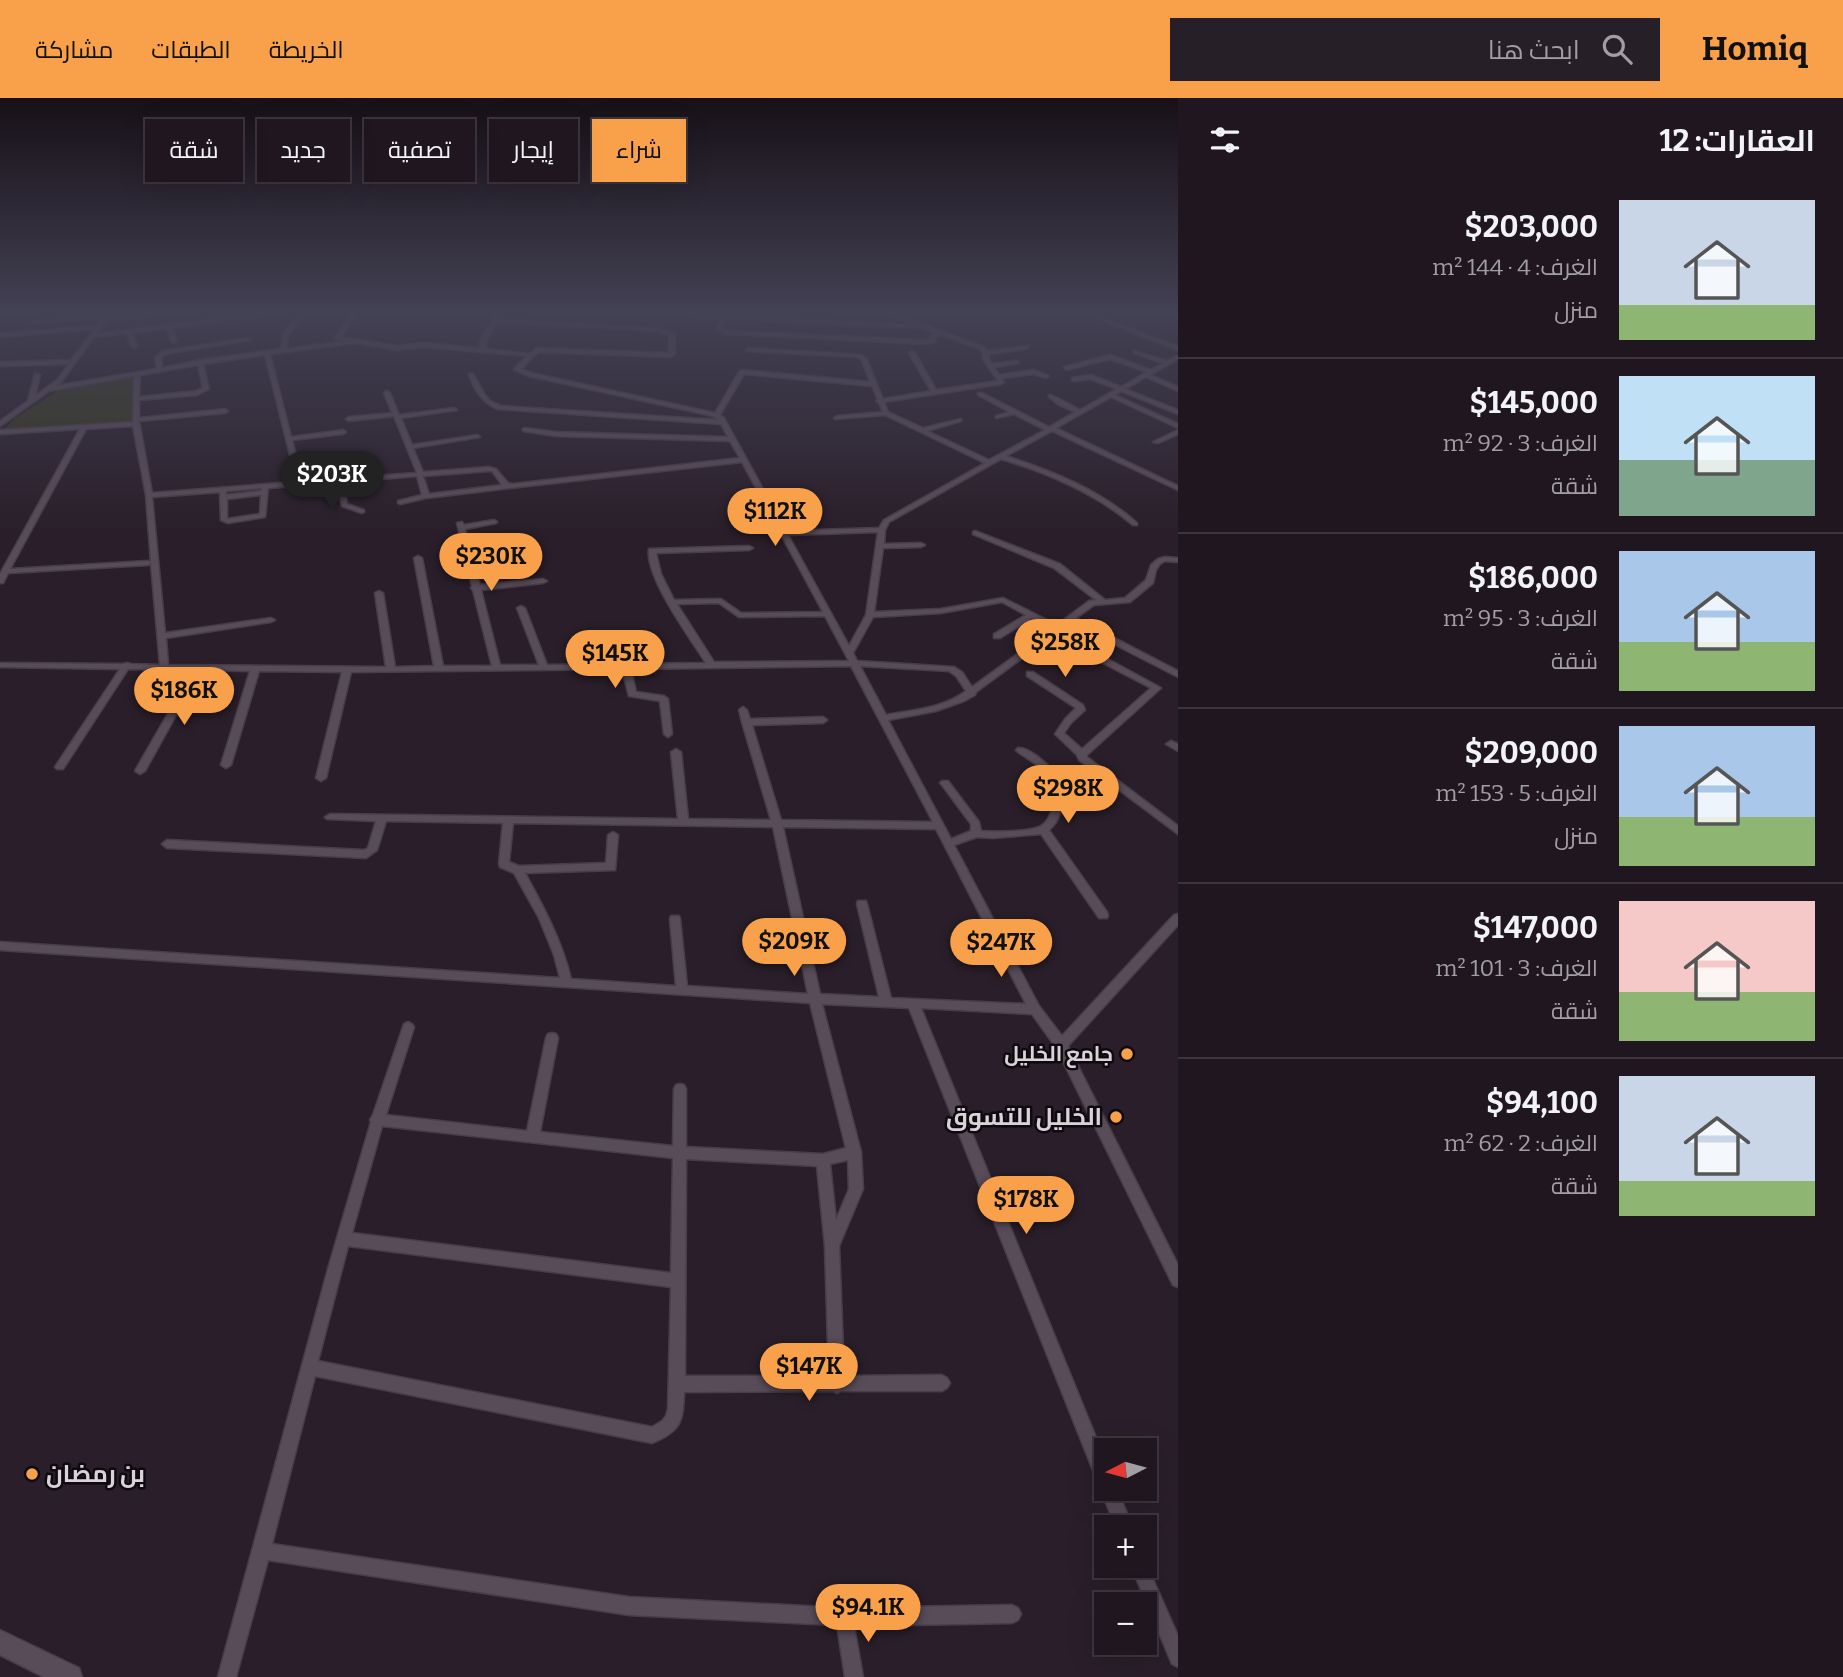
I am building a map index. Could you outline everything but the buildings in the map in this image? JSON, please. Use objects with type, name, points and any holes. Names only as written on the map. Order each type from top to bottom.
[{"type":"street","points":[[31,402],[34,388]]},
{"type":"street","points":[[0,424],[49,389],[57,388]]},
{"type":"street","points":[[137,388],[136,422],[149,495],[164,666]]},
{"type":"street","points":[[137,399],[197,393],[206,390],[206,388]]},
{"type":"street","points":[[276,388],[289,439],[296,482]]},
{"type":"street","points":[[479,388],[495,408],[500,410],[531,409],[720,419]]},
{"type":"street","points":[[591,388],[720,419],[852,658],[1035,1009],[1061,1045],[1178,1280]]},
{"type":"street","points":[[720,419],[735,388]]},
{"type":"street","points":[[874,388],[886,413]]},
{"type":"street","points":[[932,388],[935,393]]},
{"type":"street","points":[[879,401],[972,388]]},
{"type":"street","points":[[852,658],[870,615],[882,530],[886,521],[1123,388],[1178,412]]},
{"type":"street","points":[[387,393],[410,447],[426,496]]},
{"type":"street","points":[[980,394],[1178,488]]},
{"type":"street","points":[[1111,395],[1177,425]]},
{"type":"street","points":[[1051,396],[1080,412]]},
{"type":"street","points":[[349,419],[454,410]]},
{"type":"street","points":[[0,432],[84,427],[225,411]]},
{"type":"street","points":[[998,417],[1014,412]]},
{"type":"street","points":[[837,418],[886,413],[990,463]]},
{"type":"street","points":[[923,430],[959,420]]},
{"type":"street","points":[[0,581],[84,427]]},
{"type":"street","points":[[525,430],[556,434],[732,439]]},
{"type":"street","points":[[289,439],[343,432]]},
{"type":"street","points":[[1156,442],[1178,432]]},
{"type":"street","points":[[410,447],[477,437]]},
{"type":"street","points":[[1001,457],[1029,466],[1115,506],[1135,523]]},
{"type":"street","points":[[400,502],[426,496],[743,460]]},
{"type":"street","points":[[149,495],[223,493],[265,489],[296,482],[489,469],[494,470],[508,486]]},
{"type":"street","points":[[340,479],[344,505],[362,511]]},
{"type":"street","points":[[223,493],[224,520],[228,521],[262,516],[265,489]]},
{"type":"street","points":[[494,522],[461,525],[497,669]]},
{"type":"street","points":[[782,533],[882,530]]},
{"type":"street","points":[[975,533],[1057,566],[1102,601]]},
{"type":"street","points":[[880,546],[921,545]]},
{"type":"street","points":[[709,663],[657,574],[651,557],[652,551],[749,548]]},
{"type":"street","points":[[468,556],[523,549]]},
{"type":"street","points":[[418,558],[439,669]]},
{"type":"street","points":[[883,718],[933,709],[972,693],[1091,603],[1127,600],[1150,581],[1151,568],[1155,563],[1164,559],[1178,560]]},
{"type":"street","points":[[6,571],[148,563]]},
{"type":"street","points":[[475,588],[543,581]]},
{"type":"street","points":[[379,593],[391,670]]},
{"type":"street","points":[[870,615],[941,611],[1003,600],[1056,628]]},
{"type":"street","points":[[673,602],[720,601],[739,615],[827,614]]},
{"type":"street","points":[[521,608],[544,668]]},
{"type":"street","points":[[996,636],[1031,615]]},
{"type":"street","points":[[1070,618],[1178,674]]},
{"type":"street","points":[[162,636],[271,620]]},
{"type":"street","points":[[1079,648],[1157,688],[1082,754]]},
{"type":"street","points":[[0,665],[391,670],[626,666],[852,658],[951,669],[959,674],[972,693]]},
{"type":"street","points":[[60,766],[127,665]]},
{"type":"street","points":[[626,666],[632,694],[664,699],[668,734]]},
{"type":"street","points":[[141,771],[200,667]]},
{"type":"street","points":[[226,765],[255,669]]},
{"type":"street","points":[[321,778],[347,670]]},
{"type":"street","points":[[1030,674],[1080,707],[1059,734],[1082,754],[1085,762],[1178,831]]},
{"type":"street","points":[[823,720],[744,716],[777,824],[815,999],[854,1152],[856,1189],[832,1246]]},
{"type":"street","points":[[950,843],[976,833],[999,836],[1045,832],[1052,824],[1057,811],[1056,784],[1045,768],[1021,750]]},
{"type":"street","points":[[676,752],[682,822]]},
{"type":"street","points":[[945,783],[976,824],[976,833]]},
{"type":"street","points":[[330,817],[940,827]]},
{"type":"street","points":[[167,844],[366,854],[372,850],[382,819]]},
{"type":"street","points":[[508,820],[504,864],[518,870],[611,867],[613,835]]},
{"type":"street","points":[[1045,832],[1103,915]]},
{"type":"street","points":[[518,870],[544,918],[560,955],[566,981]]},
{"type":"street","points":[[862,904],[886,1000]]},
{"type":"street","points":[[1061,1045],[1178,918]]},
{"type":"street","points":[[675,919],[682,990]]},
{"type":"street","points":[[0,946],[815,999],[886,1000],[1035,1009]]},
{"type":"street","points":[[913,1003],[1094,1452]]},
{"type":"street","points":[[227,1677],[264,1551],[309,1367],[376,1120],[408,1027]]},
{"type":"street","points":[[532,1138],[552,1038]]},
{"type":"street","points":[[309,1367],[652,1435],[666,1430],[675,1417],[677,1384],[680,1088]]},
{"type":"street","points":[[376,1120],[678,1153],[823,1160],[854,1152]]},
{"type":"street","points":[[823,1160],[832,1246],[837,1385]]},
{"type":"street","points":[[345,1239],[677,1281]]},
{"type":"street","points":[[677,1384],[942,1383]]},
{"type":"street","points":[[264,1551],[629,1606],[844,1617],[1012,1614]]},
{"type":"street","points":[[1145,1578],[1178,1658]]},
{"type":"street","points":[[844,1617],[854,1677]]},
{"type":"street","points":[[0,1642],[71,1677]]},
{"type":"green space","points":[[135,388],[134,423],[4,430],[15,418],[59,390]]},
{"type":"place","name":"جامع الخليل","points":[[1127,1054]]},
{"type":"place","name":"الخليل للتسوق","points":[[1116,1117]]},
{"type":"place","name":"بن رمضان","points":[[32,1474]]}]
